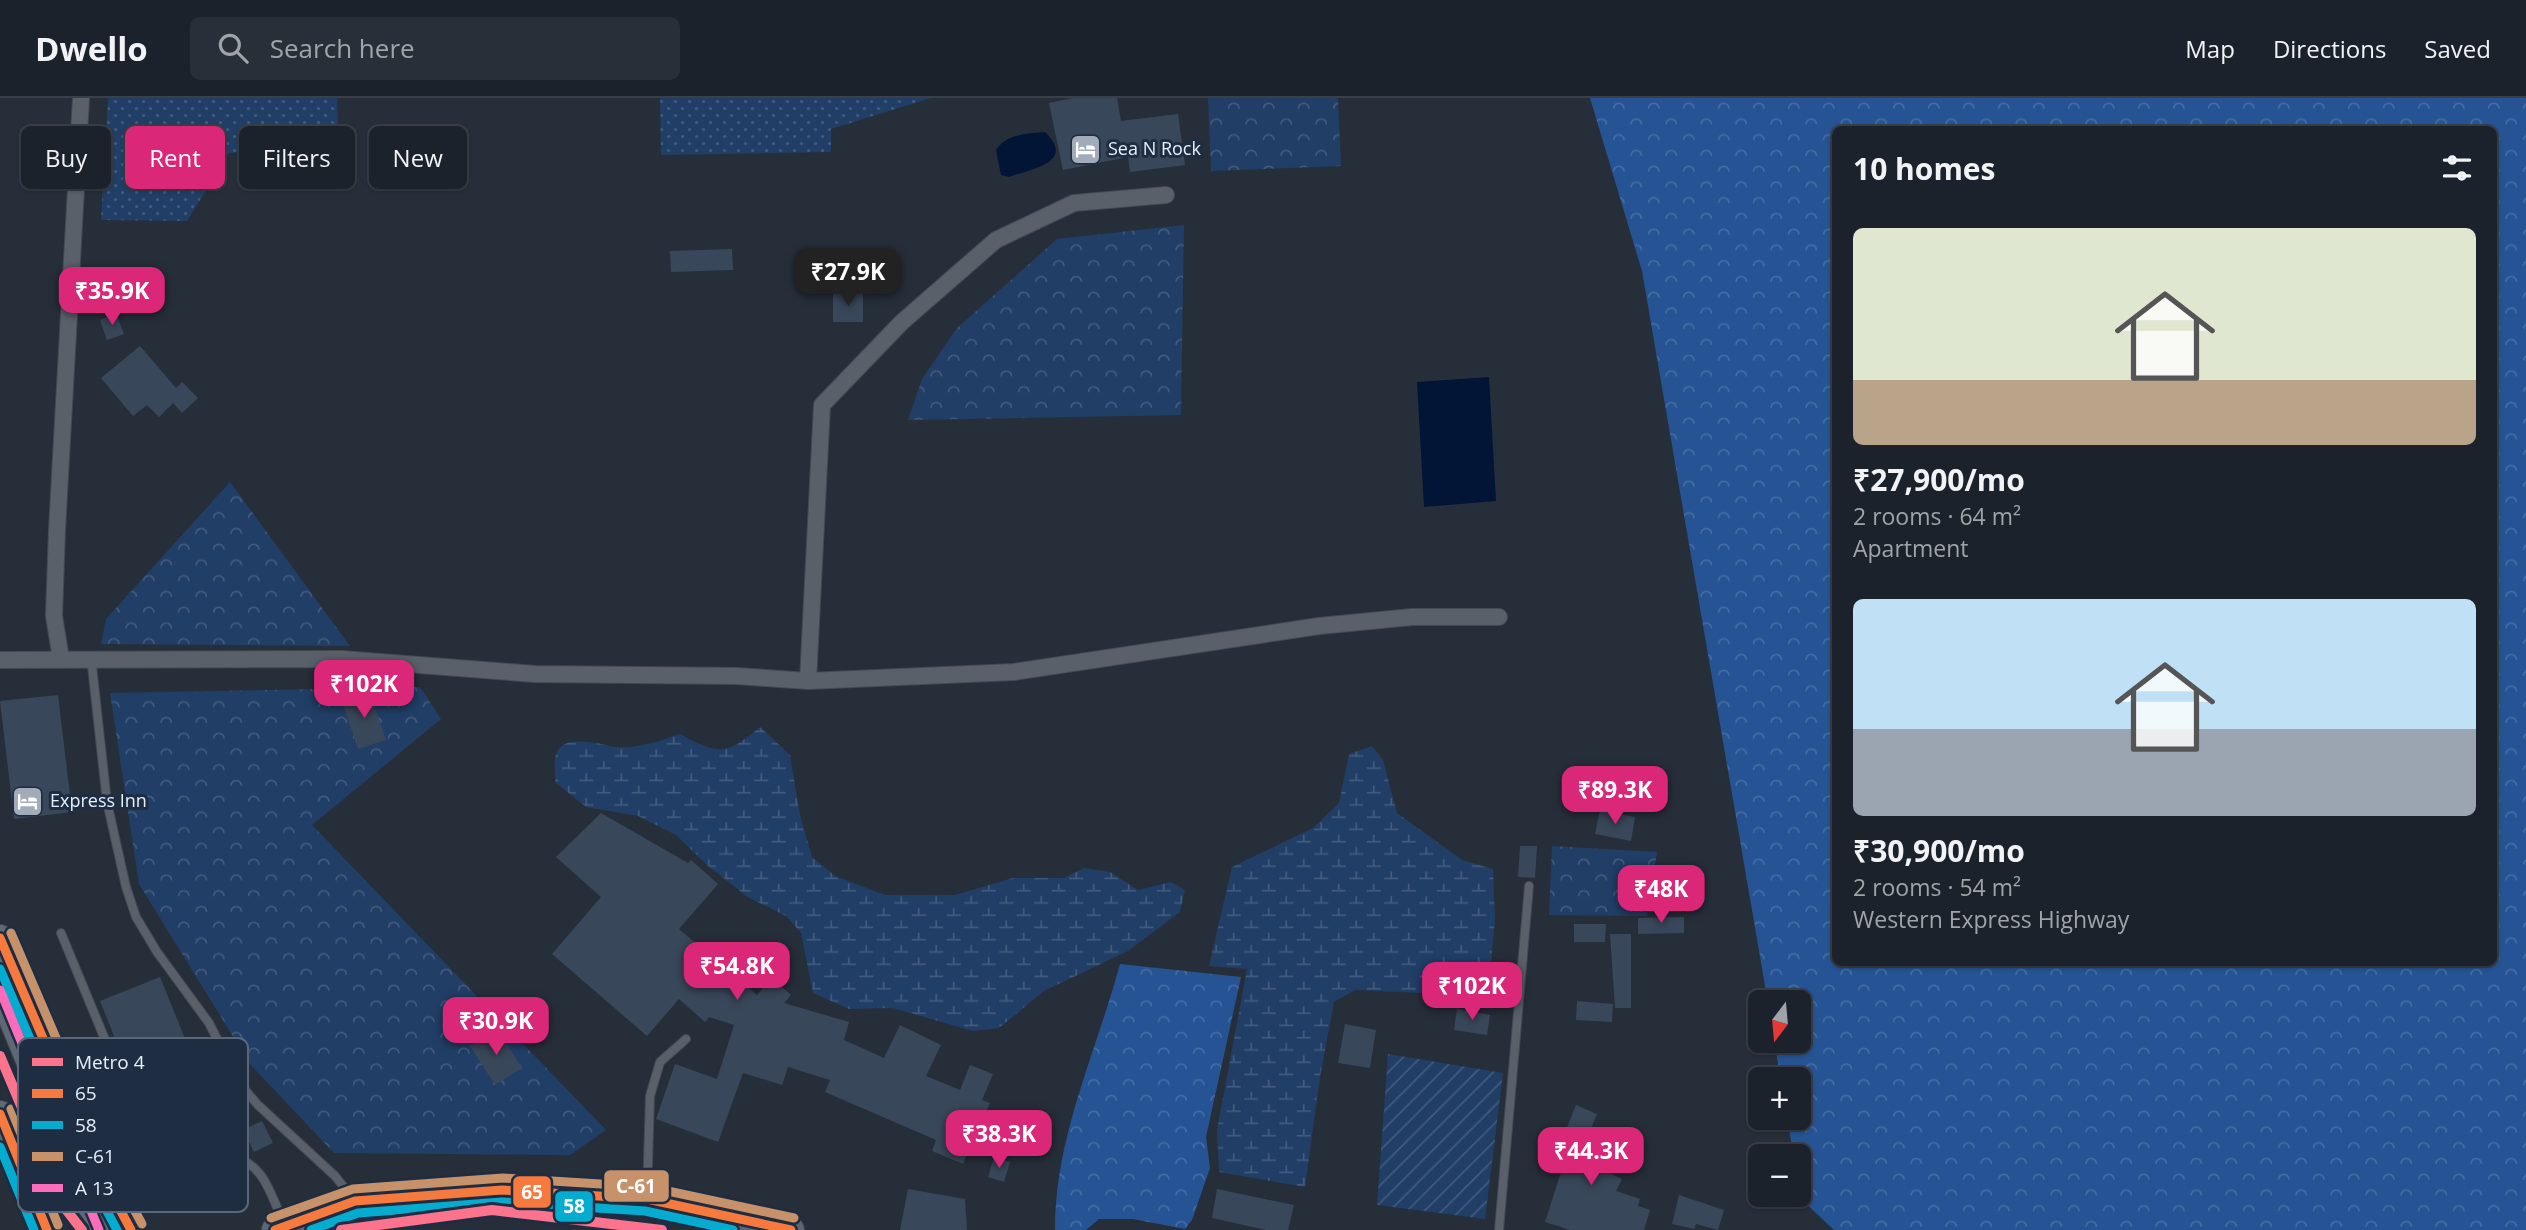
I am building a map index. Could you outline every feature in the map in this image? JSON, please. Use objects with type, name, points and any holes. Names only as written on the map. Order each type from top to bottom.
[{"type":"highway","points":[[280,1228],[355,1201],[502,1190],[647,1199],[791,1230]]},
{"type":"main road","points":[[0,938],[43,1038]]},
{"type":"main road","points":[[0,990],[20,1038]]},
{"type":"main road","points":[[0,1114],[18,1158]]},
{"type":"main road","points":[[40,1212],[47,1230]]},
{"type":"main road","points":[[92,1212],[99,1230]]},
{"type":"main road","points":[[122,1212],[131,1230]]},
{"type":"street","points":[[61,659],[54,615],[56,554],[81,98]]},
{"type":"street","points":[[808,681],[822,405],[901,322],[996,240],[1074,202],[1166,195]]},
{"type":"street","points":[[0,660],[91,657],[342,659],[535,674],[738,676],[808,681],[1014,672],[1319,626],[1412,617],[1499,617]]},
{"type":"lane","points":[[91,657],[107,802],[126,887],[136,917],[157,952],[209,1023],[217,1038]]},
{"type":"lane","points":[[1499,1230],[1529,886]]},
{"type":"lane","points":[[61,933],[104,1038]]},
{"type":"lane","points":[[647,1199],[650,1096],[660,1062],[687,1039]]},
{"type":"lane","points":[[248,1093],[335,1176],[355,1201]]},
{"type":"lane","points":[[248,1160],[261,1173],[280,1228]]},
{"type":"green space","points":[[108,98],[337,98],[338,126],[239,126],[239,152],[229,153],[225,159],[225,126],[125,126],[125,189],[207,189],[187,221],[101,220],[103,189],[111,189],[111,126],[106,126]]},
{"type":"green space","points":[[660,98],[931,98],[831,129],[831,152],[661,155]]},
{"type":"green space","points":[[1208,98],[1338,98],[1341,166],[1211,171]]},
{"type":"green space","points":[[1590,98],[2526,98],[2526,1230],[1834,1230],[1810,1207],[1811,1144],[1792,1144],[1789,1130],[1811,1130],[1811,1067],[1779,1067],[1776,1054],[1811,1054],[1811,990],[1766,990],[1642,271]]},
{"type":"green space","points":[[1184,225],[1181,415],[908,420],[922,379],[957,328],[1057,239]]},
{"type":"green space","points":[[230,482],[350,646],[101,644],[106,619]]},
{"type":"green space","points":[[420,687],[441,719],[312,825],[606,1130],[570,1155],[334,1153],[250,1064],[248,1038],[234,1038],[139,884],[110,693]]},
{"type":"green space","points":[[760,727],[790,755],[800,815],[812,857],[835,876],[885,895],[955,895],[1013,878],[1064,878],[1084,868],[1110,872],[1138,890],[1171,882],[1185,890],[1180,912],[1128,951],[1044,991],[999,1028],[973,1031],[893,1008],[849,1009],[813,993],[801,933],[786,916],[749,898],[707,865],[676,835],[638,816],[586,807],[555,782],[558,751],[571,742],[632,747],[680,734],[704,746],[722,749],[738,743]]},
{"type":"green space","points":[[1372,746],[1383,760],[1397,813],[1462,860],[1493,869],[1495,920],[1488,996],[1355,990],[1334,1002],[1320,1077],[1305,1187],[1219,1172],[1217,1130],[1247,969],[1209,966],[1232,867],[1313,828],[1339,803],[1349,754]]},
{"type":"green space","points":[[1552,846],[1657,852],[1647,916],[1549,915]]},
{"type":"green space","points":[[1120,964],[1241,977],[1206,1137],[1210,1168],[1192,1220],[1185,1229],[1133,1219],[1099,1219],[1086,1230],[1055,1230],[1057,1195],[1069,1128]]},
{"type":"green space","points":[[1388,1054],[1503,1073],[1485,1219],[1377,1205]]},
{"type":"shaded area","points":[[1045,132],[1054,143],[1056,151],[1053,158],[1028,171],[1009,177],[1001,175],[996,150],[1001,144],[1018,135]]},
{"type":"shaded area","points":[[1489,377],[1496,501],[1424,507],[1417,382]]},
{"type":"building","points":[[1073,98],[1117,98],[1121,121],[1178,114],[1185,165],[1130,172],[1128,157],[1063,170],[1049,103]]},
{"type":"building","points":[[732,249],[733,270],[671,272],[670,251]]},
{"type":"building","points":[[833,293],[863,293],[863,322],[833,322]]},
{"type":"building","points":[[116,313],[124,334],[107,340],[100,320]]},
{"type":"building","points":[[140,346],[176,388],[182,382],[198,398],[182,413],[173,403],[159,417],[147,405],[133,416],[101,378]]},
{"type":"building","points":[[369,690],[386,740],[358,749],[341,699]]},
{"type":"building","points":[[58,695],[72,812],[14,819],[0,701]]},
{"type":"building","points":[[1600,810],[1635,817],[1631,841],[1595,834]]},
{"type":"building","points":[[601,813],[688,863],[691,860],[718,884],[679,929],[757,995],[772,978],[791,995],[784,1003],[849,1022],[844,1040],[884,1058],[900,1025],[941,1045],[926,1076],[960,1090],[970,1065],[993,1074],[982,1100],[990,1103],[963,1164],[932,1151],[936,1140],[825,1092],[830,1080],[788,1067],[782,1085],[743,1073],[718,1142],[656,1119],[675,1064],[717,1079],[734,1025],[709,1017],[705,1022],[679,999],[647,1036],[552,954],[601,897],[556,857]]},
{"type":"building","points":[[1520,846],[1537,846],[1535,878],[1518,877]]},
{"type":"building","points":[[1684,917],[1684,933],[1638,934],[1638,918]]},
{"type":"building","points":[[1574,924],[1606,924],[1605,942],[1574,942]]},
{"type":"building","points":[[1610,934],[1631,934],[1631,1008],[1615,1008]]},
{"type":"building","points":[[160,977],[185,1038],[115,1038],[100,1001]]},
{"type":"building","points":[[1577,1001],[1613,1004],[1612,1022],[1576,1020]]},
{"type":"building","points":[[1457,1009],[1490,1015],[1487,1035],[1454,1030]]},
{"type":"building","points":[[1345,1024],[1376,1030],[1370,1068],[1338,1063]]},
{"type":"building","points":[[497,1029],[522,1068],[495,1085],[470,1046]]},
{"type":"building","points":[[1576,1105],[1597,1114],[1590,1131],[1596,1134],[1591,1146],[1595,1148],[1589,1163],[1622,1179],[1616,1191],[1640,1199],[1638,1206],[1650,1210],[1644,1230],[1570,1230],[1545,1222],[1570,1144],[1562,1140]]},
{"type":"building","points":[[262,1121],[273,1143],[254,1152],[248,1140],[248,1128]]},
{"type":"building","points":[[994,1157],[1010,1162],[1004,1182],[988,1177]]},
{"type":"building","points":[[908,1189],[965,1199],[967,1230],[900,1230]]},
{"type":"building","points":[[1217,1189],[1294,1205],[1288,1230],[1266,1230],[1212,1218]]},
{"type":"building","points":[[1679,1195],[1724,1210],[1718,1230],[1696,1224],[1694,1229],[1672,1224]]},
{"type":"metro line","name":"4","points":[[0,1056],[18,1098]]},
{"type":"metro line","name":"4","points":[[341,1230],[492,1210],[662,1230]]},
{"type":"metro line","name":"4","points":[[68,1212],[82,1230]]},
{"type":"transit line","name":"C-61","points":[[11,933],[56,1038]]},
{"type":"transit line","name":"65","points":[[0,938],[43,1038]]},
{"type":"transit line","name":"58","points":[[0,969],[30,1038]]},
{"type":"transit line","points":[[0,990],[20,1038]]},
{"type":"transit line","name":"C-61","points":[[11,1109],[18,1126]]},
{"type":"transit line","name":"65","points":[[0,1114],[18,1158]]},
{"type":"transit line","name":"58","points":[[0,1147],[18,1191]]},
{"type":"transit line","name":"C-61","points":[[271,1218],[353,1189],[503,1178],[649,1187],[794,1218]]},
{"type":"transit line","name":"65","points":[[275,1230],[355,1201],[502,1190],[647,1199],[791,1230]]},
{"type":"transit line","name":"58","points":[[311,1230],[358,1213],[502,1202],[645,1211],[733,1230]]},
{"type":"transit line","name":"58","points":[[27,1212],[34,1230]]},
{"type":"transit line","name":"65","points":[[40,1212],[47,1230]]},
{"type":"transit line","name":"C-61","points":[[53,1212],[58,1225]]},
{"type":"transit line","points":[[92,1212],[99,1230]]},
{"type":"transit line","name":"58","points":[[107,1212],[117,1230]]},
{"type":"transit line","name":"65","points":[[121,1212],[131,1230]]},
{"type":"transit line","name":"C-61","points":[[135,1212],[142,1224]]},
{"type":"place","name":"Sea N Rock","points":[[1085,149]]},
{"type":"place","name":"Express Inn","points":[[27,801]]}]
